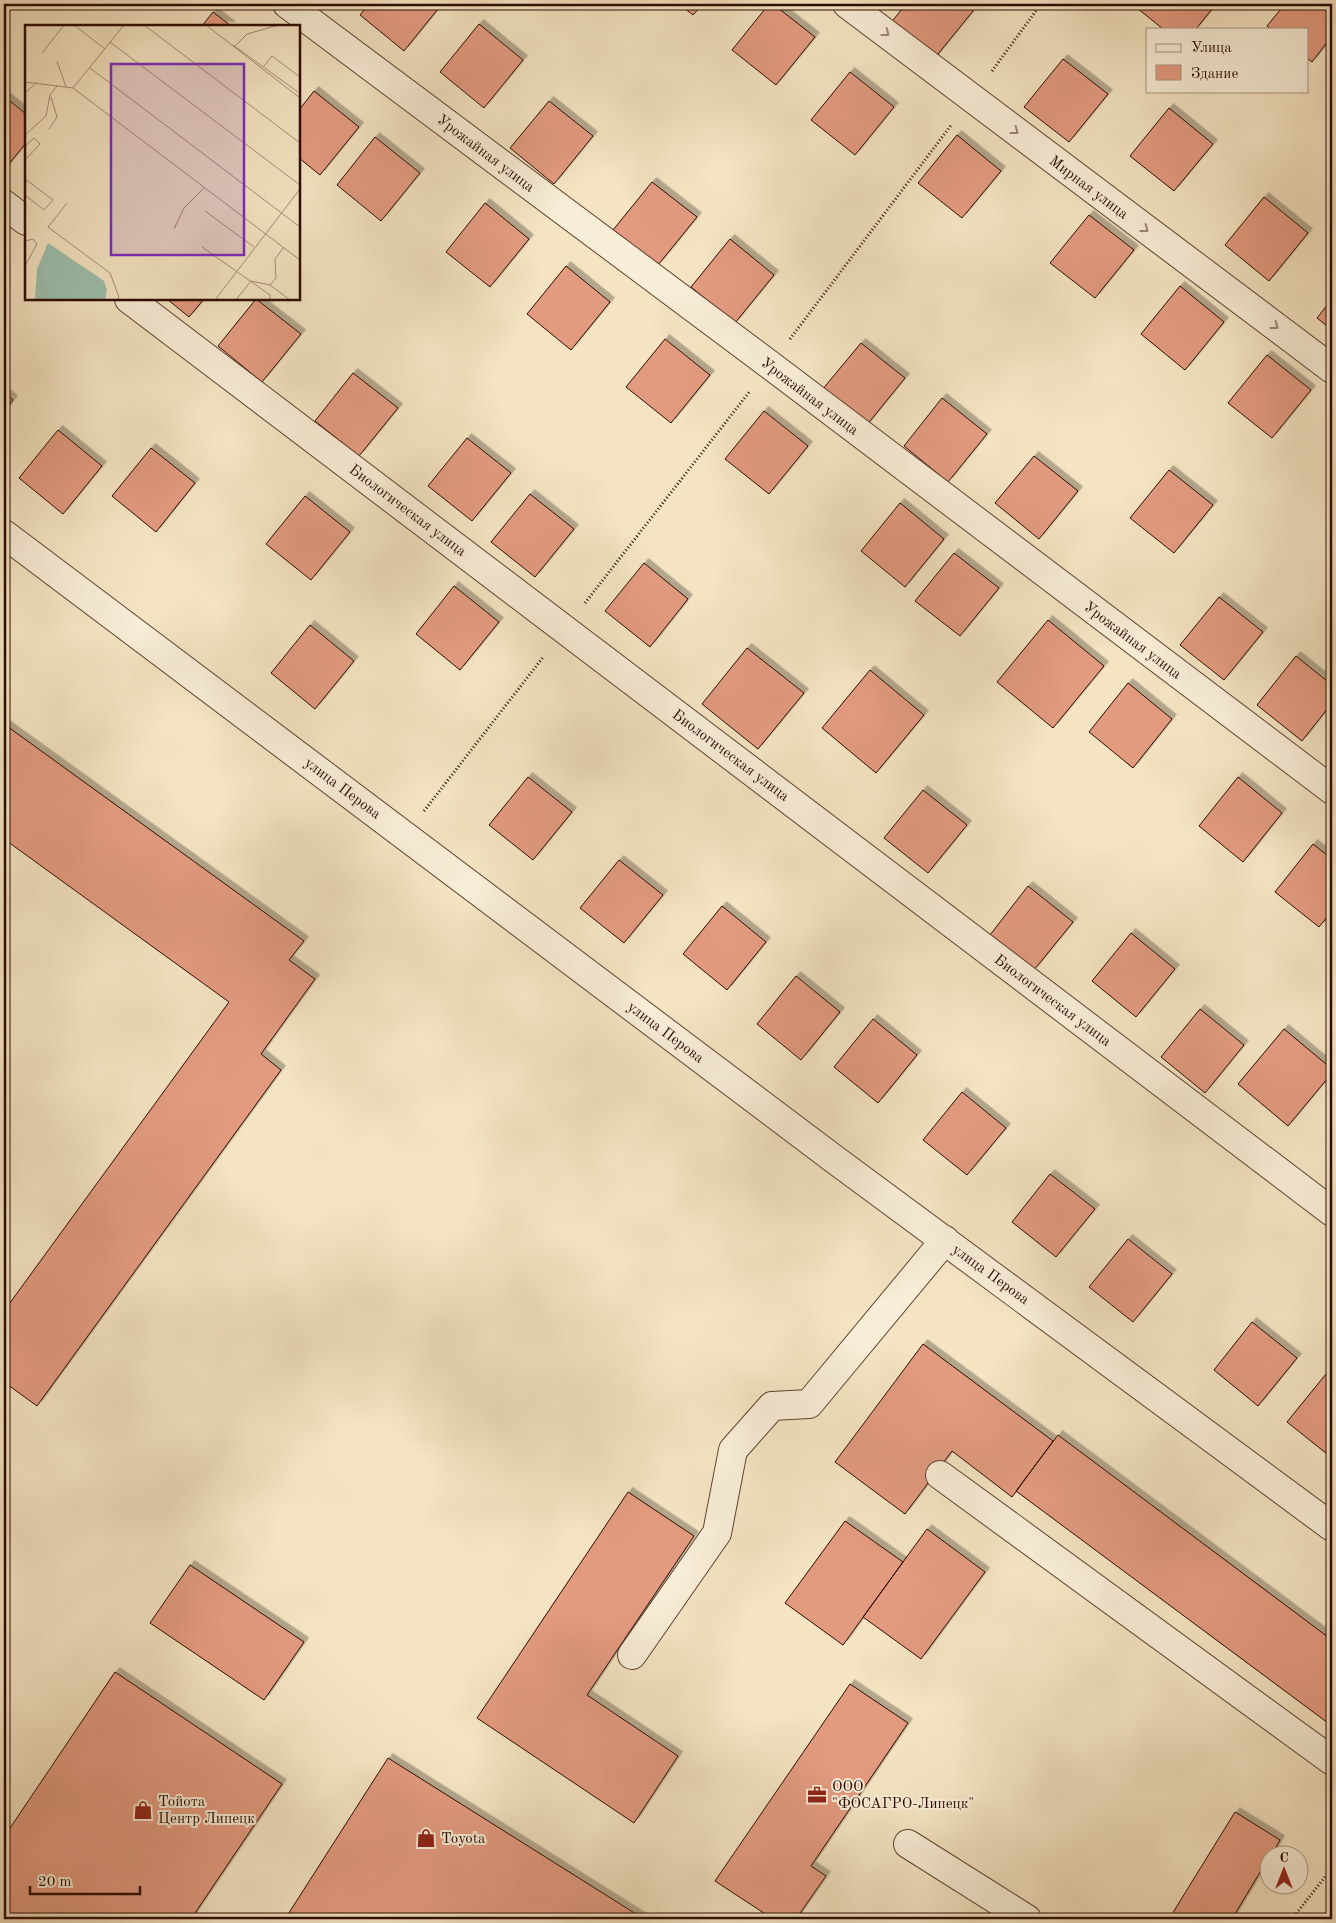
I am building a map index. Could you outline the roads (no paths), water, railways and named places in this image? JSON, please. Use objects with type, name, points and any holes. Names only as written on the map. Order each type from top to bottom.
[{"type":"street","name":"Урожайная улица","points":[[287,4],[770,365],[1332,790]]},
{"type":"street","name":"Мирная улица","points":[[847,4],[1332,369]]},
{"type":"street","points":[[4,204],[25,220]]},
{"type":"street","name":"Биологическая улица","points":[[130,300],[1332,1212]]},
{"type":"street","name":"улица Перова","points":[[4,534],[826,1154],[1332,1527]]},
{"type":"street","points":[[632,1654],[717,1533],[733,1450],[772,1406],[809,1404],[945,1240]]},
{"type":"street","points":[[940,1475],[1332,1761]]},
{"type":"street","points":[[908,1844],[1027,1919]]},
{"type":"place","name":"ООО \"ФОСАГРО-Липецк\"","points":[[817,1795]]},
{"type":"place","name":"Тойота Центр Липецк","points":[[143,1810]]},
{"type":"place","name":"Toyota","points":[[426,1838]]}]
